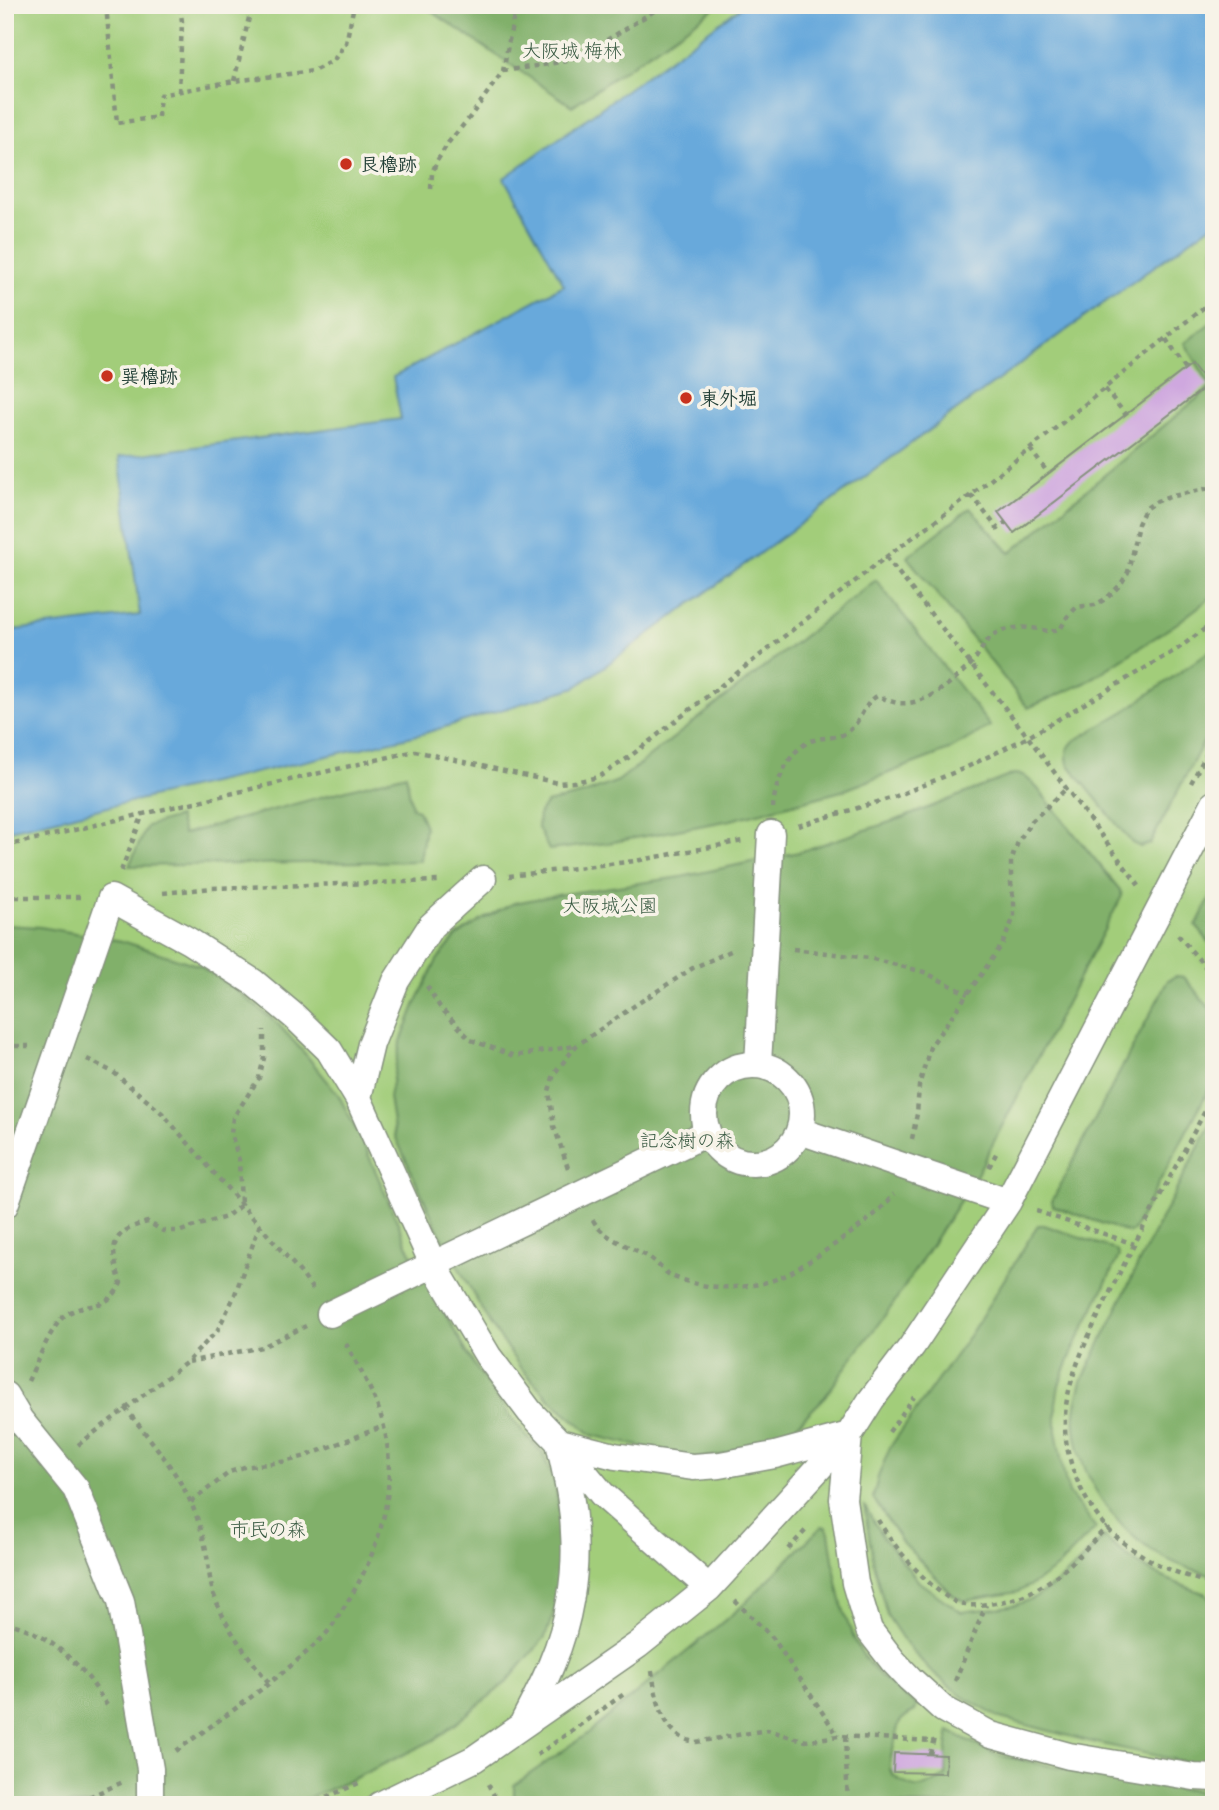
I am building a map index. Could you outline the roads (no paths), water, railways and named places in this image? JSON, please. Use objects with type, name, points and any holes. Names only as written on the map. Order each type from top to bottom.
[{"type":"street","points":[[380,1805],[474,1759],[638,1645],[709,1588],[849,1435],[1008,1202],[1214,804]]},
{"type":"street","points":[[758,1064],[771,834]]},
{"type":"street","points":[[358,1098],[371,1044],[396,981],[431,926],[483,879]]},
{"type":"street","points":[[5,1205],[111,898],[189,941],[260,988],[295,1017],[328,1050],[358,1098],[433,1264],[488,1356],[530,1412],[602,1494],[709,1588]]},
{"type":"street","points":[[758,1064],[780,1072],[796,1087],[803,1109],[800,1131],[790,1148],[774,1160],[755,1164],[735,1160],[719,1150],[707,1133],[704,1113],[708,1093],[720,1076],[738,1066],[758,1064]]},
{"type":"street","points":[[800,1131],[1008,1202]]},
{"type":"street","points":[[330,1314],[707,1133]]},
{"type":"street","points":[[11,1390],[13,1416],[76,1489],[121,1601],[150,1769],[150,1805]]},
{"type":"street","points":[[559,1442],[615,1456],[693,1467],[775,1455],[849,1435]]},
{"type":"street","points":[[849,1435],[844,1499],[855,1583],[869,1630],[893,1661],[943,1709],[991,1735],[1069,1756],[1194,1777],[1214,1777]]},
{"type":"street","points":[[524,1723],[553,1662],[564,1627],[574,1572],[575,1532],[559,1442]]},
{"type":"water","name":"東外堀","points":[[744,5],[921,5],[926,11],[935,5],[1214,5],[1214,223],[576,687],[422,734],[5,831],[5,631],[140,615],[119,457],[401,419],[393,377],[564,285],[504,178]]},
{"type":"place","name":"艮櫓跡","points":[[346,164]]},
{"type":"place","name":"巽櫓跡","points":[[107,376]]},
{"type":"place","name":"東外堀","points":[[686,398]]},
{"type":"park label","name":"大阪城 梅林","points":[[572,50]]},
{"type":"park label","name":"大阪城公園","points":[[610,905]]},
{"type":"park label","name":"記念樹の森","points":[[687,1140]]},
{"type":"park label","name":"市民の森","points":[[268,1529]]}]
